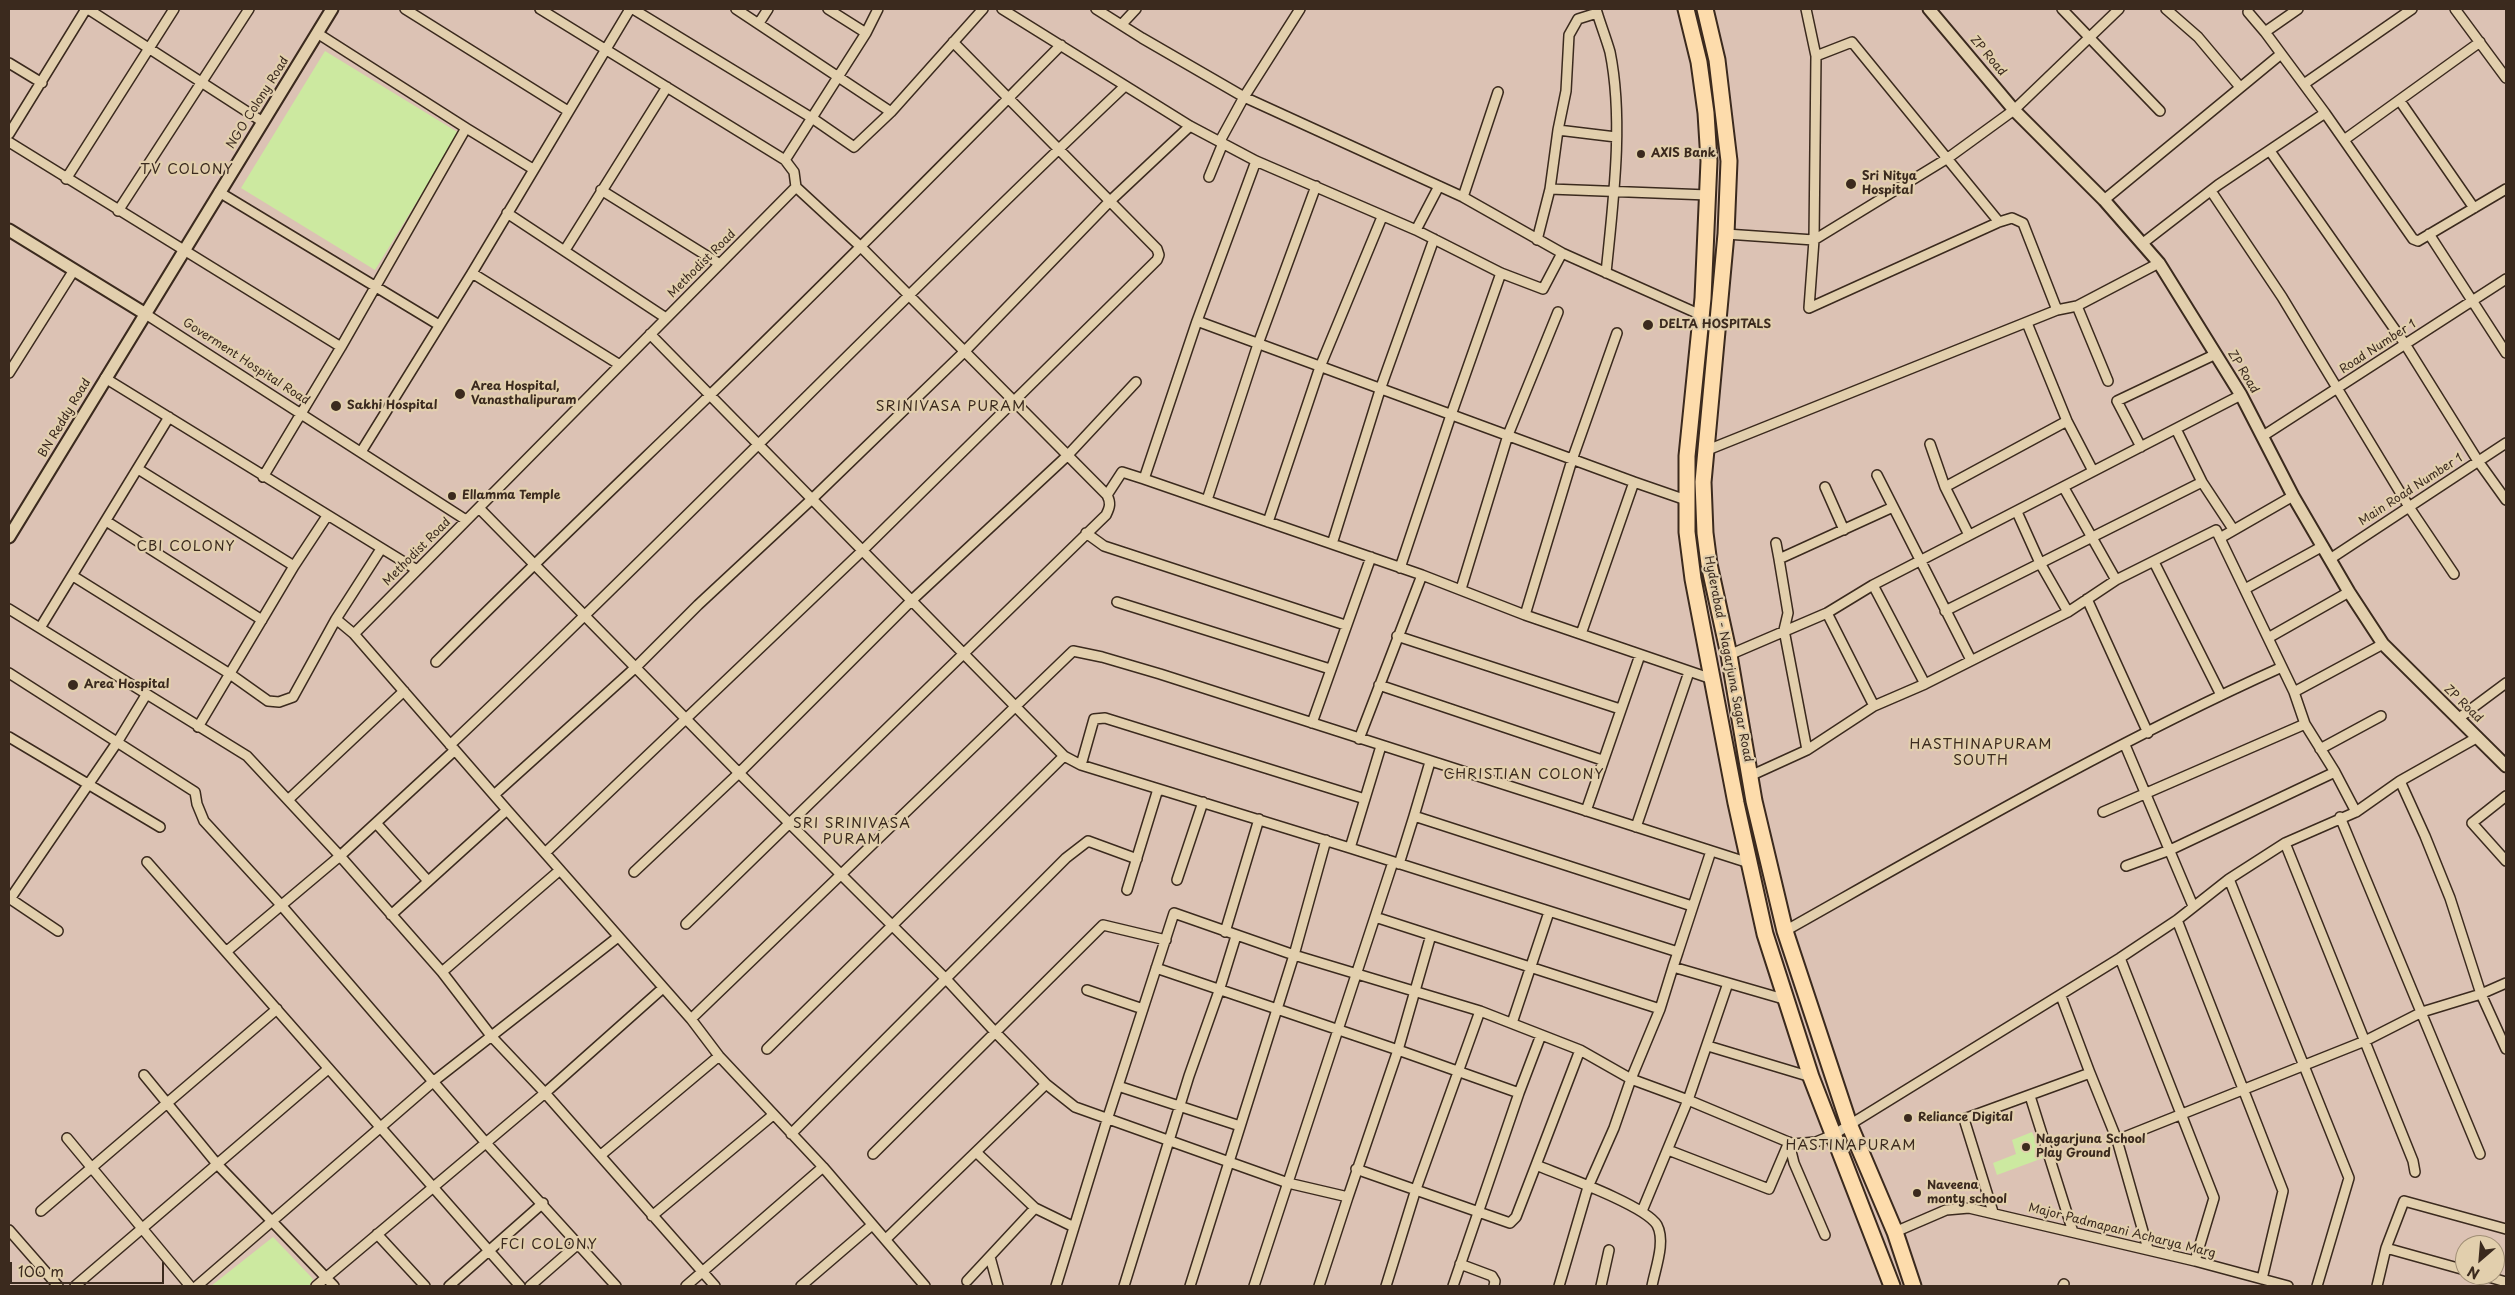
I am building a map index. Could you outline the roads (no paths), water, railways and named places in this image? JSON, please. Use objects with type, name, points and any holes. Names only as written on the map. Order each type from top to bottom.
[{"type":"main road","name":"Hyderabad - Nagarjuna Sagar Road","points":[[1686,9],[1699,62],[1706,113],[1708,195],[1701,315],[1688,456],[1686,500],[1687,532],[1693,579],[1749,863],[1765,934],[1811,1077],[1892,1286]]},
{"type":"main road","name":"Hyderabad - Nagarjuna Sagar Road","points":[[1705,9],[1717,60],[1725,112],[1729,160],[1726,234],[1705,451],[1705,532],[1750,776],[1766,855],[1785,931],[1849,1124],[1895,1232],[1913,1286]]},
{"type":"street","points":[[9,134],[87,9],[263,122]]},
{"type":"street","points":[[66,179],[174,9]]},
{"type":"street","points":[[118,211],[249,9]]},
{"type":"street","name":"NGO Colony Road","points":[[144,313],[332,9]]},
{"type":"street","points":[[405,9],[568,111]]},
{"type":"street","points":[[540,9],[785,160],[794,172],[796,187],[861,247],[963,353],[1108,495],[1110,507],[1106,515],[686,924]]},
{"type":"street","points":[[361,452],[472,273],[631,9],[812,118],[854,147],[891,112],[983,9]]},
{"type":"street","points":[[736,9],[891,112]]},
{"type":"street","points":[[759,24],[768,9]]},
{"type":"street","points":[[828,9],[866,33]]},
{"type":"street","points":[[785,160],[866,33],[878,9]]},
{"type":"street","points":[[1002,9],[1190,126],[1256,161],[1434,238],[1502,273],[1543,289],[1562,253]]},
{"type":"street","points":[[1096,9],[1142,38],[1244,96],[1463,197],[1562,253],[1701,315]]},
{"type":"street","points":[[1122,24],[1136,9]]},
{"type":"street","points":[[1209,177],[1221,142],[1244,96],[1300,9]]},
{"type":"street","points":[[1806,9],[1816,56],[1814,240],[1810,308],[1998,222],[2012,218],[2023,223],[2057,310]]},
{"type":"street","name":"ZP Road","points":[[1929,9],[2014,110],[2104,200],[2143,243],[2159,264],[2241,395],[2293,496],[2349,592],[2384,644],[2506,766]]},
{"type":"street","points":[[2062,9],[2160,111]]},
{"type":"street","points":[[1726,234],[1814,240],[1948,158],[2014,110],[2119,9]]},
{"type":"street","points":[[2166,9],[2198,38],[2240,87]]},
{"type":"street","points":[[2265,32],[2298,9]]},
{"type":"street","points":[[2304,84],[2412,9]]},
{"type":"street","points":[[2455,9],[2506,78]]},
{"type":"street","points":[[1537,240],[1550,189],[1558,130],[1566,91],[1571,27],[1578,19],[1596,11],[1612,65],[1616,137],[1615,190],[1606,272]]},
{"type":"street","points":[[2248,12],[2325,113],[2413,240],[2418,241],[2474,208],[2505,194]]},
{"type":"street","points":[[317,33],[533,169]]},
{"type":"street","points":[[546,853],[862,551],[1157,260],[1159,255],[1157,249],[953,42]]},
{"type":"street","points":[[1816,56],[1852,42],[1998,222]]},
{"type":"street","points":[[2344,140],[2480,42]]},
{"type":"street","points":[[436,662],[534,563],[710,396],[1061,46]]},
{"type":"street","points":[[2104,200],[2281,54]]},
{"type":"street","points":[[9,63],[42,83]]},
{"type":"street","points":[[227,951],[340,856],[376,823],[908,296],[1125,86]]},
{"type":"street","points":[[565,250],[667,87]]},
{"type":"street","points":[[1463,197],[1498,92]]},
{"type":"street","points":[[2400,101],[2474,208]]},
{"type":"street","points":[[2143,243],[2211,191],[2325,113]]},
{"type":"street","points":[[494,795],[636,667],[698,605],[812,500],[963,353],[1110,202],[1190,126]]},
{"type":"street","points":[[263,477],[341,347],[466,128]]},
{"type":"street","points":[[1558,130],[1616,137]]},
{"type":"street","points":[[9,142],[66,179],[341,347]]},
{"type":"street","points":[[2270,151],[2405,344],[2478,462],[2506,500]]},
{"type":"street","points":[[1144,479],[1197,321],[1256,161]]},
{"type":"street","points":[[1207,500],[1258,344],[1316,186]]},
{"type":"street","points":[[1416,230],[1439,186]]},
{"type":"street","name":"Methodist Road","points":[[354,634],[796,187]]},
{"type":"street","points":[[1550,189],[1708,195]]},
{"type":"street","points":[[601,190],[720,264]]},
{"type":"street","points":[[2211,191],[2282,297],[2409,507],[2454,574]]},
{"type":"street","points":[[220,192],[439,325]]},
{"type":"street","points":[[507,213],[666,318]]},
{"type":"street","points":[[1268,522],[1320,367],[1382,217]]},
{"type":"street","name":"Goverment Hospital Road","points":[[9,231],[144,313],[466,520]]},
{"type":"street","points":[[2429,234],[2471,302],[2506,353]]},
{"type":"street","points":[[1332,544],[1380,387],[1434,238]]},
{"type":"street","points":[[1705,451],[1905,369],[2057,310],[2077,306],[2159,264]]},
{"type":"street","points":[[9,373],[74,270]]},
{"type":"street","points":[[472,273],[620,365]]},
{"type":"street","points":[[1400,568],[1451,415],[1502,273]]},
{"type":"street","name":"Road Number 1","points":[[2263,436],[2506,279]]},
{"type":"street","points":[[2077,306],[2108,381]]},
{"type":"street","points":[[1461,589],[1508,435],[1558,312]]},
{"type":"street","name":"BN Reddy Road","points":[[9,536],[144,313]]},
{"type":"street","points":[[1197,321],[1320,367],[1380,387],[1572,460],[1686,500]]},
{"type":"street","points":[[2027,323],[2067,421],[2093,471]]},
{"type":"street","points":[[1525,615],[1572,460],[1617,333]]},
{"type":"street","points":[[650,334],[1064,756],[1080,765],[1259,819],[1678,952]]},
{"type":"street","points":[[2141,447],[2117,401],[2216,354]]},
{"type":"street","points":[[105,378],[169,416],[263,477],[417,570]]},
{"type":"street","points":[[634,872],[739,773],[911,602],[1067,456],[1136,382]]},
{"type":"street","points":[[1729,655],[1827,613],[1873,585],[2241,395]]},
{"type":"street","points":[[40,628],[169,416]]},
{"type":"street","points":[[1945,487],[2067,421]]},
{"type":"street","points":[[2176,429],[2202,482],[2232,529]]},
{"type":"street","name":"Main Road Number 1","points":[[2330,559],[2506,443]]},
{"type":"street","points":[[1930,444],[1945,487],[1969,535]]},
{"type":"street","points":[[138,469],[294,566]]},
{"type":"street","points":[[1108,495],[1122,472],[1371,557],[1461,589],[1525,615],[1712,679]]},
{"type":"street","points":[[1877,475],[1971,660]]},
{"type":"street","points":[[1581,634],[1634,482]]},
{"type":"street","points":[[1945,611],[2202,482]]},
{"type":"street","points":[[1825,487],[1844,530]]},
{"type":"street","points":[[2064,488],[2116,580]]},
{"type":"street","points":[[2220,538],[2232,529],[2293,496]]},
{"type":"street","points":[[1779,559],[1893,507]]},
{"type":"street","points":[[478,508],[739,773],[842,873],[1046,1084],[1074,1107],[1288,1183],[1348,1197]]},
{"type":"street","points":[[2017,512],[2040,563],[2068,612]]},
{"type":"street","points":[[198,727],[294,566],[327,516]]},
{"type":"street","points":[[106,521],[262,620]]},
{"type":"street","points":[[1750,776],[1807,750],[1874,706],[1926,684],[2068,612],[2116,580],[2216,530],[2294,692],[2305,724],[2335,772],[2356,812]]},
{"type":"street","points":[[1086,533],[1104,546],[1345,625]]},
{"type":"street","points":[[1776,544],[1788,613],[1784,630],[1807,750]]},
{"type":"street","points":[[2245,590],[2323,546]]},
{"type":"street","points":[[72,576],[230,674],[268,701],[279,702],[292,697],[336,619],[381,548]]},
{"type":"street","points":[[1312,723],[1345,625],[1371,557]]},
{"type":"street","points":[[2154,562],[2221,695]]},
{"type":"street","points":[[1360,739],[1378,685],[1422,575]]},
{"type":"street","points":[[1873,585],[1926,684]]},
{"type":"street","points":[[2268,638],[2349,592]]},
{"type":"street","points":[[2088,599],[2148,733]]},
{"type":"street","points":[[1117,602],[1330,669]]},
{"type":"street","points":[[9,609],[246,756],[289,799],[340,856],[442,972],[492,1037],[601,1155],[652,1216],[715,1286]]},
{"type":"street","points":[[1827,613],[1874,706]]},
{"type":"street","points":[[336,619],[354,634],[691,1019],[719,1056],[823,1167],[925,1286]]},
{"type":"street","points":[[1397,636],[1620,709]]},
{"type":"street","points":[[2294,692],[2384,644]]},
{"type":"street","points":[[691,1019],[1072,651],[1102,657],[1160,674],[1749,863]]},
{"type":"street","points":[[1586,811],[1602,760],[1640,655]]},
{"type":"street","points":[[1785,931],[2011,804],[2221,695],[2282,668]]},
{"type":"street","points":[[1636,827],[1689,672]]},
{"type":"street","points":[[9,673],[195,792],[204,821],[281,904],[486,1143],[543,1204],[613,1285]]},
{"type":"street","points":[[2459,718],[2506,683]]},
{"type":"street","points":[[1378,685],[1602,760]]},
{"type":"street","points":[[289,799],[404,691]]},
{"type":"street","points":[[58,931],[10,898],[118,741],[146,695]]},
{"type":"street","points":[[2320,748],[2381,716]]},
{"type":"street","points":[[1080,765],[1094,719],[1105,718],[1365,799]]},
{"type":"street","points":[[2103,812],[2305,724]]},
{"type":"street","points":[[9,737],[160,827]]},
{"type":"street","points":[[1056,1286],[1174,913],[1294,956],[1480,1011],[1580,1050],[1632,1080],[1688,1100],[1791,1143],[1816,1142],[1833,1135],[2061,996],[2177,920],[2229,878],[2285,843],[2340,817],[2356,812],[2400,781],[2478,737]]},
{"type":"street","points":[[2125,745],[2193,906]]},
{"type":"street","points":[[1350,848],[1381,746]]},
{"type":"street","points":[[767,1049],[1064,756]]},
{"type":"street","points":[[1254,1286],[1375,917],[1414,816],[1430,762]]},
{"type":"street","points":[[2126,866],[2170,850],[2335,772]]},
{"type":"street","points":[[2400,781],[2450,898],[2481,994],[2506,1049]]},
{"type":"street","points":[[1127,890],[1158,789]]},
{"type":"street","points":[[2506,796],[2472,823],[2506,861]]},
{"type":"street","points":[[1177,880],[1203,802]]},
{"type":"street","points":[[391,915],[507,810]]},
{"type":"street","points":[[1414,816],[1692,906]]},
{"type":"street","points":[[2340,817],[2480,1154]]},
{"type":"street","points":[[1225,932],[1259,819]]},
{"type":"street","points":[[376,823],[428,882]]},
{"type":"street","points":[[1190,1286],[1294,956],[1326,840]]},
{"type":"street","points":[[791,1134],[947,980],[1066,858],[1088,841],[1137,859]]},
{"type":"street","points":[[2285,843],[2413,1161],[2415,1172]]},
{"type":"street","points":[[1559,1286],[1588,1187],[1614,1128],[1660,1009],[1711,851]]},
{"type":"street","points":[[147,862],[520,1286]]},
{"type":"street","points":[[442,972],[560,870]]},
{"type":"street","points":[[2229,878],[2349,1178],[2317,1286]]},
{"type":"street","points":[[1512,1023],[1549,912]]},
{"type":"street","points":[[1375,917],[1660,1009]]},
{"type":"street","points":[[2177,920],[2283,1191],[2262,1280]]},
{"type":"street","points":[[874,1154],[1103,925],[1166,940]]},
{"type":"street","points":[[1321,1286],[1356,1169],[1398,1050],[1431,935]]},
{"type":"street","points":[[1124,1286],[1180,1107],[1220,991],[1236,936]]},
{"type":"street","points":[[197,1286],[271,1221],[382,1129],[434,1081],[618,937]]},
{"type":"street","points":[[2120,958],[2214,1198],[2196,1261]]},
{"type":"street","points":[[1673,967],[1787,1000]]},
{"type":"street","points":[[1156,968],[1458,1070],[1519,1094]]},
{"type":"street","points":[[1642,1211],[1688,1100],[1728,983]]},
{"type":"street","points":[[2118,1140],[2365,1041],[2422,1012],[2481,994],[2506,983]]},
{"type":"street","points":[[316,1286],[545,1093],[663,988]]},
{"type":"street","points":[[1087,990],[1143,1009]]},
{"type":"street","points":[[2061,996],[2118,1140],[2148,1250]]},
{"type":"street","points":[[41,1211],[277,1009]]},
{"type":"street","points":[[1386,1286],[1416,1189],[1480,1011]]},
{"type":"street","points":[[1453,1286],[1478,1210],[1541,1036]]},
{"type":"street","points":[[1708,1046],[1811,1077]]},
{"type":"street","points":[[1356,1169],[1478,1210],[1506,1222],[1514,1221],[1580,1050]]},
{"type":"street","points":[[601,1155],[719,1056]]},
{"type":"street","points":[[75,1286],[328,1069]]},
{"type":"street","points":[[1993,1212],[1964,1119],[2090,1073]]},
{"type":"street","points":[[144,1075],[217,1164],[334,1286]]},
{"type":"street","points":[[886,1239],[1046,1084]]},
{"type":"street","points":[[1118,1086],[1240,1126]]},
{"type":"street","points":[[2030,1096],[2073,1232]]},
{"type":"street","points":[[652,1216],[773,1115]]},
{"type":"street","points":[[67,1138],[141,1230],[190,1286]]},
{"type":"street","points":[[1668,1150],[1769,1189],[1791,1143]]},
{"type":"street","points":[[1791,1143],[1794,1163],[1825,1235]]},
{"type":"street","points":[[976,1152],[1035,1208],[1074,1227]]},
{"type":"street","points":[[1536,1165],[1642,1211],[1657,1225],[1660,1236],[1652,1286]]},
{"type":"street","points":[[686,1286],[823,1167]]},
{"type":"street","points":[[2377,1286],[2386,1248],[2404,1201],[2506,1229]]},
{"type":"street","points":[[449,1286],[543,1204]]},
{"type":"street","points":[[967,1281],[1035,1208]]},
{"type":"street","name":"Major Padmapani Acharya Marg","points":[[1895,1232],[1946,1210],[1969,1208],[1993,1212],[2196,1261],[2288,1286]]},
{"type":"street","points":[[801,1286],[872,1225]]},
{"type":"street","points":[[9,1230],[58,1286]]},
{"type":"street","points":[[377,1234],[425,1286]]},
{"type":"street","points":[[530,1286],[578,1244]]},
{"type":"street","points":[[2386,1248],[2455,1267]]},
{"type":"street","points":[[1601,1286],[1609,1250]]},
{"type":"street","points":[[990,1256],[998,1286]]},
{"type":"street","points":[[1460,1264],[1492,1276],[1495,1281],[1494,1286]]},
{"type":"place","name":"AXIS Bank","points":[[1641,154]]},
{"type":"place","name":"Sri Nitya Hospital","points":[[1851,184]]},
{"type":"place","name":"DELTA HOSPITALS","points":[[1648,325]]},
{"type":"place","name":"Area Hospital, Vanasthalipuram","points":[[460,394]]},
{"type":"place","name":"Sakhi Hospital","points":[[336,406]]},
{"type":"place","name":"Ellamma Temple","points":[[452,496]]},
{"type":"place","name":"Area Hospital","points":[[73,685]]},
{"type":"place","name":"Reliance Digital","points":[[1908,1118]]},
{"type":"place","name":"Nagarjuna School Play Ground","points":[[2026,1147]]},
{"type":"place","name":"Naveena monty school","points":[[1917,1193]]},
{"type":"district","name":"TV COLONY","points":[[187,170]]},
{"type":"district","name":"SRINIVASA PURAM","points":[[951,407]]},
{"type":"district","name":"CBI COLONY","points":[[186,547]]},
{"type":"district","name":"HASTHINAPURAM SOUTH","points":[[1981,754]]},
{"type":"district","name":"CHRISTIAN COLONY","points":[[1524,775]]},
{"type":"district","name":"SRI SRINIVASA PURAM","points":[[852,832]]},
{"type":"district","name":"HASTINAPURAM","points":[[1851,1146]]},
{"type":"district","name":"FCI COLONY","points":[[549,1245]]}]
